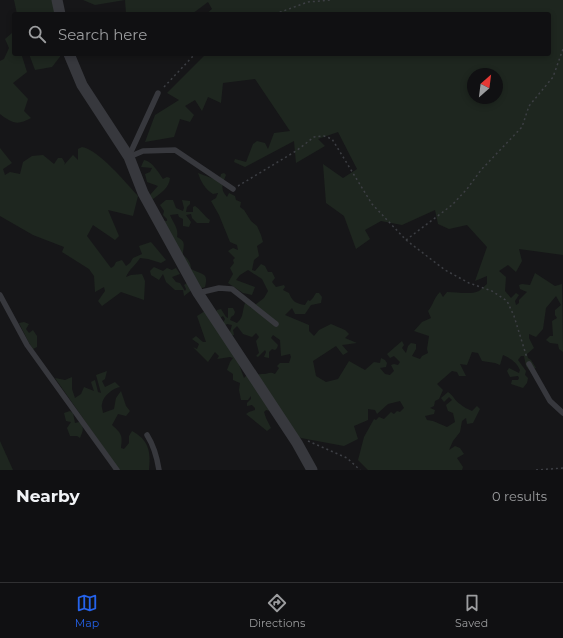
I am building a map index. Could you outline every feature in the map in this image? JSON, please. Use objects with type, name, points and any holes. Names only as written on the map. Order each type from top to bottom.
[{"type":"street","points":[[57,0],[60,12]]},
{"type":"street","points":[[71,56],[82,85],[129,157],[143,193],[198,293],[297,443],[312,470]]},
{"type":"lane","points":[[129,157],[158,93]]},
{"type":"lane","points":[[129,157],[143,151],[175,150],[233,189]]},
{"type":"lane","points":[[198,293],[219,288],[232,289],[276,324]]},
{"type":"lane","points":[[0,295],[27,345],[117,470]]},
{"type":"lane","points":[[529,364],[550,401],[563,413]]},
{"type":"lane","points":[[147,435],[156,455],[159,470]]},
{"type":"path","points":[[280,12],[308,2],[331,0]]},
{"type":"path","points":[[406,240],[452,205],[467,189],[481,170],[522,126],[529,106],[553,77],[563,49]]},
{"type":"path","points":[[158,93],[193,56]]},
{"type":"path","points":[[233,189],[296,151],[314,137],[324,136],[332,139],[372,204],[406,240],[445,270],[469,283],[492,291],[507,301],[514,316],[529,364]]},
{"type":"path","points":[[297,443],[306,441],[347,458],[360,470]]},
{"type":"path","points":[[536,470],[563,468]]},
{"type":"shaded area","points":[[14,0],[53,0],[55,12],[17,12]]},
{"type":"shaded area","points":[[83,0],[125,0],[95,5]]},
{"type":"shaded area","points":[[125,0],[563,0],[563,255],[519,249],[522,261],[516,272],[508,265],[499,271],[506,277],[505,291],[511,298],[516,293],[519,295],[515,301],[516,305],[527,292],[520,289],[519,285],[530,285],[535,273],[555,286],[562,284],[563,352],[559,349],[558,344],[550,343],[546,340],[550,336],[553,336],[552,321],[557,318],[555,315],[555,310],[561,305],[556,296],[546,308],[543,329],[536,337],[529,334],[529,338],[534,348],[527,354],[528,358],[536,368],[529,370],[526,366],[524,356],[521,356],[518,360],[526,371],[525,375],[528,378],[527,383],[523,388],[511,384],[512,380],[518,380],[519,378],[518,376],[510,377],[507,371],[509,368],[519,373],[520,370],[511,359],[503,355],[500,365],[482,361],[478,353],[472,352],[467,365],[460,364],[466,376],[459,376],[457,372],[452,371],[437,384],[443,390],[439,399],[435,401],[434,406],[430,408],[435,410],[434,414],[425,416],[427,420],[447,427],[455,422],[453,413],[448,411],[446,405],[452,400],[449,397],[444,402],[441,398],[448,392],[458,403],[466,408],[472,411],[477,406],[480,409],[473,423],[467,424],[466,418],[462,421],[460,432],[453,441],[449,450],[455,446],[460,448],[464,454],[457,458],[463,467],[462,470],[368,470],[358,460],[364,437],[374,419],[376,420],[379,417],[384,419],[391,412],[394,414],[397,411],[400,412],[404,408],[400,401],[388,404],[377,414],[375,410],[368,409],[368,420],[354,426],[358,439],[344,446],[301,438],[293,434],[279,413],[266,410],[264,412],[271,428],[267,431],[246,414],[255,410],[255,408],[252,405],[247,406],[251,396],[248,400],[241,400],[239,390],[240,383],[233,380],[233,374],[227,370],[233,358],[217,359],[219,356],[215,352],[208,362],[193,347],[197,349],[199,344],[192,339],[196,336],[203,342],[206,342],[197,316],[205,311],[238,362],[244,378],[248,374],[275,374],[279,368],[277,366],[280,363],[289,363],[291,357],[290,354],[281,356],[280,340],[273,335],[271,338],[278,345],[275,350],[272,349],[269,352],[269,358],[264,357],[266,352],[265,350],[258,357],[256,356],[259,353],[256,341],[259,337],[256,333],[252,337],[243,334],[237,326],[233,330],[234,335],[229,336],[232,325],[227,324],[223,327],[222,325],[225,319],[223,316],[218,319],[215,315],[217,310],[221,309],[228,318],[228,308],[233,308],[235,312],[230,320],[237,323],[242,316],[245,303],[247,303],[251,308],[264,298],[268,291],[262,279],[248,270],[240,275],[236,280],[255,287],[252,295],[243,293],[228,283],[233,274],[230,268],[234,263],[233,260],[235,258],[228,251],[233,248],[238,250],[237,245],[230,242],[219,215],[211,201],[216,198],[218,193],[213,194],[206,188],[198,173],[214,179],[220,178],[221,174],[224,173],[226,175],[222,187],[223,192],[227,197],[229,193],[235,196],[236,200],[241,202],[240,207],[257,226],[263,242],[257,246],[259,256],[254,260],[252,270],[255,271],[261,264],[265,266],[268,272],[272,272],[275,278],[272,282],[276,287],[284,285],[285,287],[283,290],[289,293],[293,300],[299,304],[305,305],[316,293],[319,293],[322,297],[321,303],[311,305],[305,314],[295,314],[292,308],[285,315],[309,325],[309,331],[314,336],[319,330],[331,324],[345,330],[349,334],[345,338],[357,343],[342,345],[348,352],[343,355],[336,346],[313,361],[316,376],[326,382],[338,379],[349,361],[365,370],[374,362],[380,363],[381,358],[387,363],[386,367],[380,368],[385,374],[390,375],[394,371],[391,365],[398,365],[400,362],[394,356],[390,358],[387,354],[402,341],[404,345],[402,348],[406,353],[408,346],[411,343],[416,344],[416,349],[412,356],[420,359],[428,353],[427,349],[429,336],[414,331],[422,322],[431,318],[428,311],[440,292],[443,297],[447,292],[475,292],[479,291],[487,284],[487,276],[475,281],[487,247],[467,225],[449,229],[438,224],[435,210],[402,225],[381,221],[365,230],[370,239],[356,249],[344,216],[326,203],[323,164],[343,178],[357,169],[338,132],[318,139],[325,146],[296,163],[294,141],[245,167],[234,162],[235,159],[246,162],[253,144],[257,141],[265,143],[268,149],[274,133],[290,131],[255,79],[223,83],[221,103],[208,97],[202,111],[195,100],[185,106],[194,115],[190,122],[180,119],[174,137],[145,142],[155,115],[179,100],[167,93],[204,56],[551,56],[551,12],[208,12],[212,9],[208,2],[195,12],[126,12]]},
{"type":"shaded area","points":[[12,33],[12,56],[22,56],[27,72],[13,83],[28,99],[24,111],[31,118],[18,123],[8,120],[0,114],[0,61],[4,59],[9,48],[5,39]]},
{"type":"shaded area","points":[[30,56],[60,56],[52,67],[35,70]]},
{"type":"shaded area","points":[[82,147],[89,149],[104,160],[138,196],[133,216],[108,210],[119,236],[115,240],[93,225],[87,236],[111,268],[116,262],[122,260],[126,266],[133,258],[142,254],[139,246],[151,242],[166,260],[161,263],[140,258],[127,274],[126,277],[142,274],[145,281],[144,300],[121,292],[102,306],[98,301],[105,291],[104,287],[95,292],[94,276],[89,269],[62,252],[64,247],[33,235],[0,216],[0,148],[12,163],[3,169],[5,175],[10,172],[20,174],[23,162],[32,156],[43,155],[54,164],[58,158],[62,158],[65,163],[64,165],[73,155],[78,160],[78,149]]},
{"type":"shaded area","points":[[144,160],[153,165],[163,179],[167,177],[170,178],[162,192],[153,199],[149,196],[158,186],[147,182],[145,174],[150,172],[152,168],[141,167]]},
{"type":"shaded area","points":[[166,200],[173,200],[176,208],[183,211],[184,208],[182,200],[190,201],[186,212],[193,212],[193,207],[195,206],[210,220],[209,223],[197,223],[192,218],[191,214],[186,215],[191,222],[189,227],[183,226],[183,219],[179,217],[178,214],[170,215],[176,228],[177,237],[183,242],[183,255],[189,261],[191,269],[205,276],[205,287],[199,289],[162,221],[167,221],[167,219],[163,215],[164,211],[160,205]]},
{"type":"shaded area","points":[[154,267],[163,271],[167,268],[172,270],[176,268],[180,274],[172,277],[176,282],[180,283],[185,291],[186,289],[184,285],[187,283],[193,289],[184,296],[183,290],[175,290],[166,282],[163,274],[159,280],[151,275],[150,271]]},
{"type":"shaded area","points":[[24,322],[29,324],[26,329],[29,333],[33,330],[37,336],[37,347],[33,349],[19,323]]},
{"type":"shaded area","points":[[107,371],[105,379],[102,381],[105,387],[115,382],[120,387],[111,391],[104,398],[102,405],[103,413],[114,409],[116,398],[121,391],[126,406],[130,411],[126,416],[118,414],[112,425],[121,435],[121,448],[124,449],[129,443],[129,436],[132,431],[142,438],[148,447],[150,458],[149,470],[119,470],[55,378],[65,380],[72,377],[72,389],[75,398],[81,394],[84,387],[94,391],[91,382],[95,380],[98,392],[101,393],[96,375]]},
{"type":"shaded area","points":[[70,411],[73,413],[75,423],[79,422],[83,427],[80,438],[77,436],[70,436],[67,428],[71,422],[66,421],[64,413]]},
{"type":"shaded area","points":[[0,441],[13,470],[0,470]]}]
